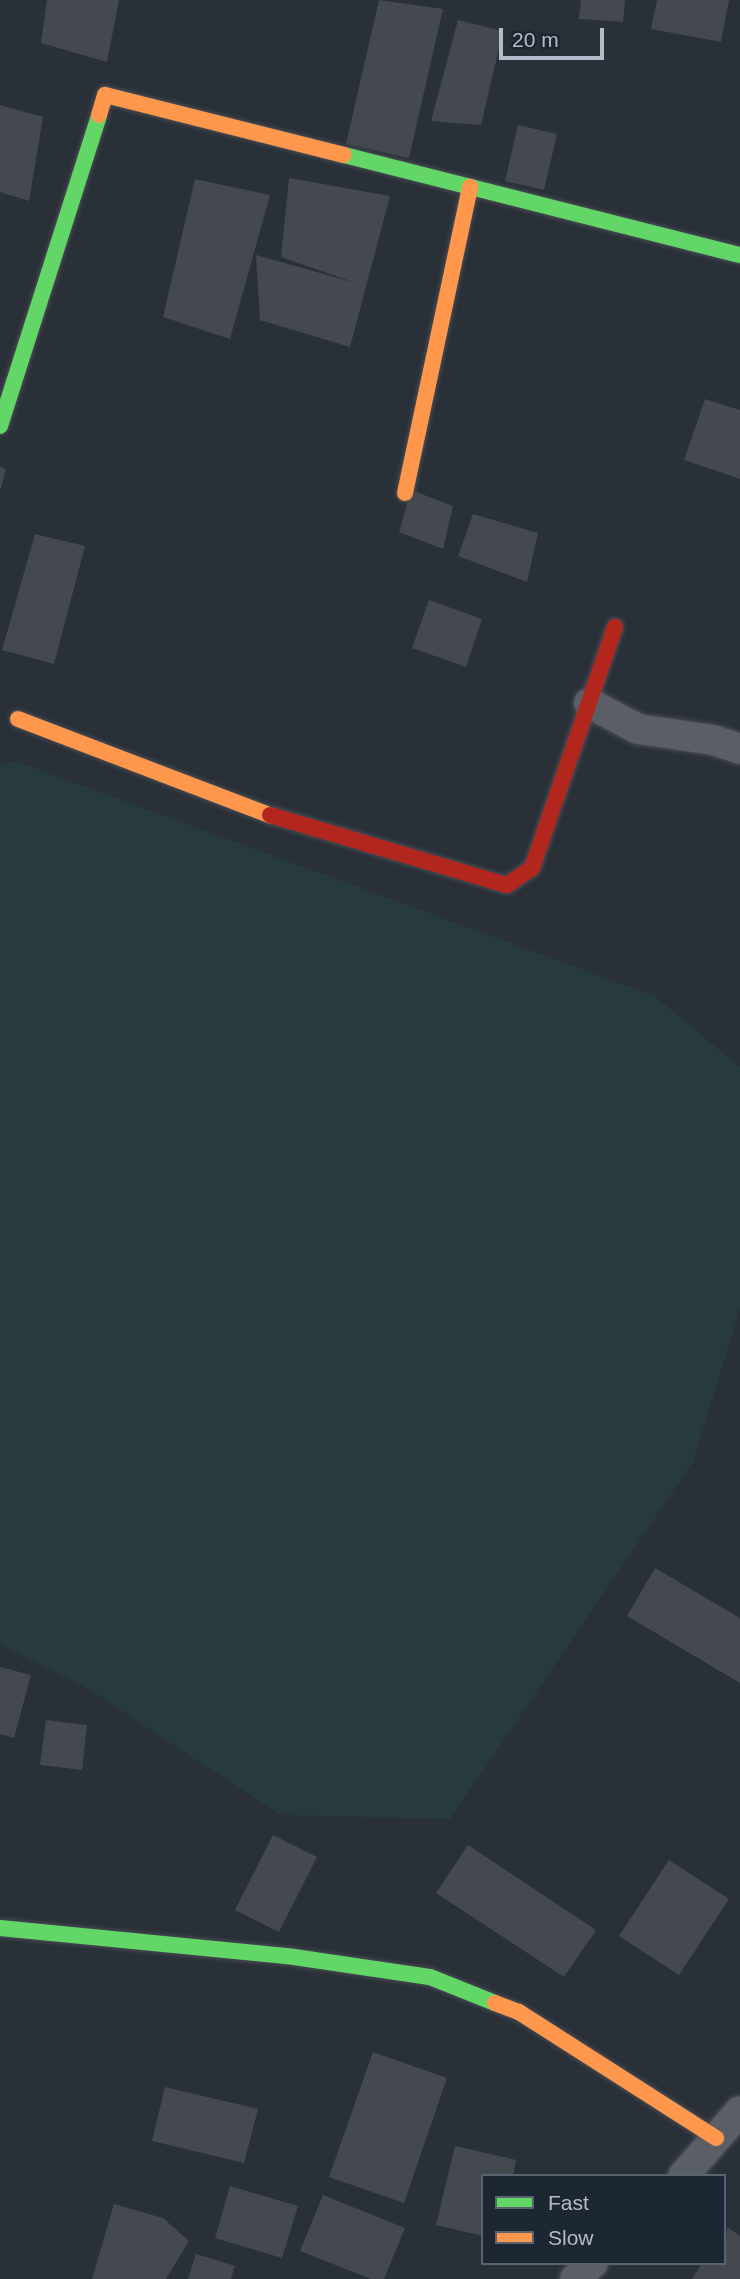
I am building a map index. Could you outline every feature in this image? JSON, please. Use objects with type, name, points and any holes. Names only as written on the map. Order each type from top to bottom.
[{"type":"street","points":[[0,426],[105,95],[740,254]]},
{"type":"street","points":[[405,493],[470,187]]},
{"type":"street","points":[[18,719],[228,802],[507,885],[532,868],[615,627]]},
{"type":"street","points":[[589,703],[638,729],[713,740],[740,749]]},
{"type":"street","points":[[0,1927],[294,1957],[430,1977],[519,2012],[716,2138]]},
{"type":"street","points":[[685,2174],[740,2111]]},
{"type":"street","points":[[575,2279],[591,2265]]},
{"type":"green space","points":[[16,761],[655,996],[740,1067],[740,1309],[693,1462],[450,1819],[280,1815],[84,1686],[0,1644],[0,765]]},
{"type":"building","points":[[47,0],[119,0],[107,62],[41,43]]},
{"type":"building","points":[[379,0],[443,9],[409,158],[346,144]]},
{"type":"building","points":[[581,0],[625,0],[623,22],[579,19]]},
{"type":"building","points":[[657,0],[729,0],[721,42],[651,29]]},
{"type":"building","points":[[458,20],[503,31],[481,125],[431,121]]},
{"type":"building","points":[[0,105],[43,117],[29,201],[0,192]]},
{"type":"building","points":[[518,125],[557,134],[544,190],[505,181]]},
{"type":"building","points":[[289,178],[390,196],[350,347],[260,320],[256,255],[356,283],[281,257]]},
{"type":"building","points":[[195,179],[270,195],[230,339],[163,317]]},
{"type":"building","points":[[705,399],[740,410],[740,479],[684,460]]},
{"type":"building","points":[[0,467],[6,469],[1,488],[0,488]]},
{"type":"building","points":[[411,490],[453,506],[443,549],[399,532]]},
{"type":"building","points":[[473,514],[538,533],[527,582],[458,556]]},
{"type":"building","points":[[35,534],[85,546],[54,664],[2,650]]},
{"type":"building","points":[[429,600],[482,619],[466,667],[412,648]]},
{"type":"building","points":[[655,1568],[740,1618],[740,1683],[627,1616]]},
{"type":"building","points":[[0,1667],[31,1675],[14,1738],[0,1734]]},
{"type":"building","points":[[46,1720],[87,1725],[82,1770],[40,1765]]},
{"type":"building","points":[[273,1835],[317,1857],[279,1932],[235,1910]]},
{"type":"building","points":[[468,1845],[596,1930],[564,1977],[436,1893]]},
{"type":"building","points":[[669,1860],[729,1899],[679,1975],[619,1936]]},
{"type":"building","points":[[373,2052],[447,2078],[404,2203],[329,2177]]},
{"type":"building","points":[[165,2087],[258,2109],[244,2163],[152,2141]]},
{"type":"building","points":[[455,2146],[516,2160],[513,2174],[481,2174],[481,2236],[436,2225]]},
{"type":"building","points":[[230,2186],[298,2206],[282,2258],[215,2238]]},
{"type":"building","points":[[323,2195],[405,2228],[384,2279],[371,2279],[300,2251]]},
{"type":"building","points":[[114,2204],[163,2218],[189,2241],[166,2279],[92,2279]]},
{"type":"building","points":[[727,2227],[740,2236],[740,2279],[692,2279],[701,2265],[726,2265]]},
{"type":"building","points":[[196,2254],[235,2266],[231,2279],[188,2279]]},
{"type":"traffic: fast","points":[[0,426],[99,115]]},
{"type":"traffic: fast","points":[[344,155],[740,255]]},
{"type":"traffic: fast","points":[[0,1928],[294,1957],[430,1977],[495,2003]]},
{"type":"traffic: slow","points":[[99,115],[105,95],[344,155]]},
{"type":"traffic: slow","points":[[405,493],[470,187]]},
{"type":"traffic: slow","points":[[18,719],[270,815]]},
{"type":"traffic: slow","points":[[495,2003],[519,2012],[716,2138]]},
{"type":"traffic: jam","points":[[270,815],[507,885],[532,868],[615,627]]}]
